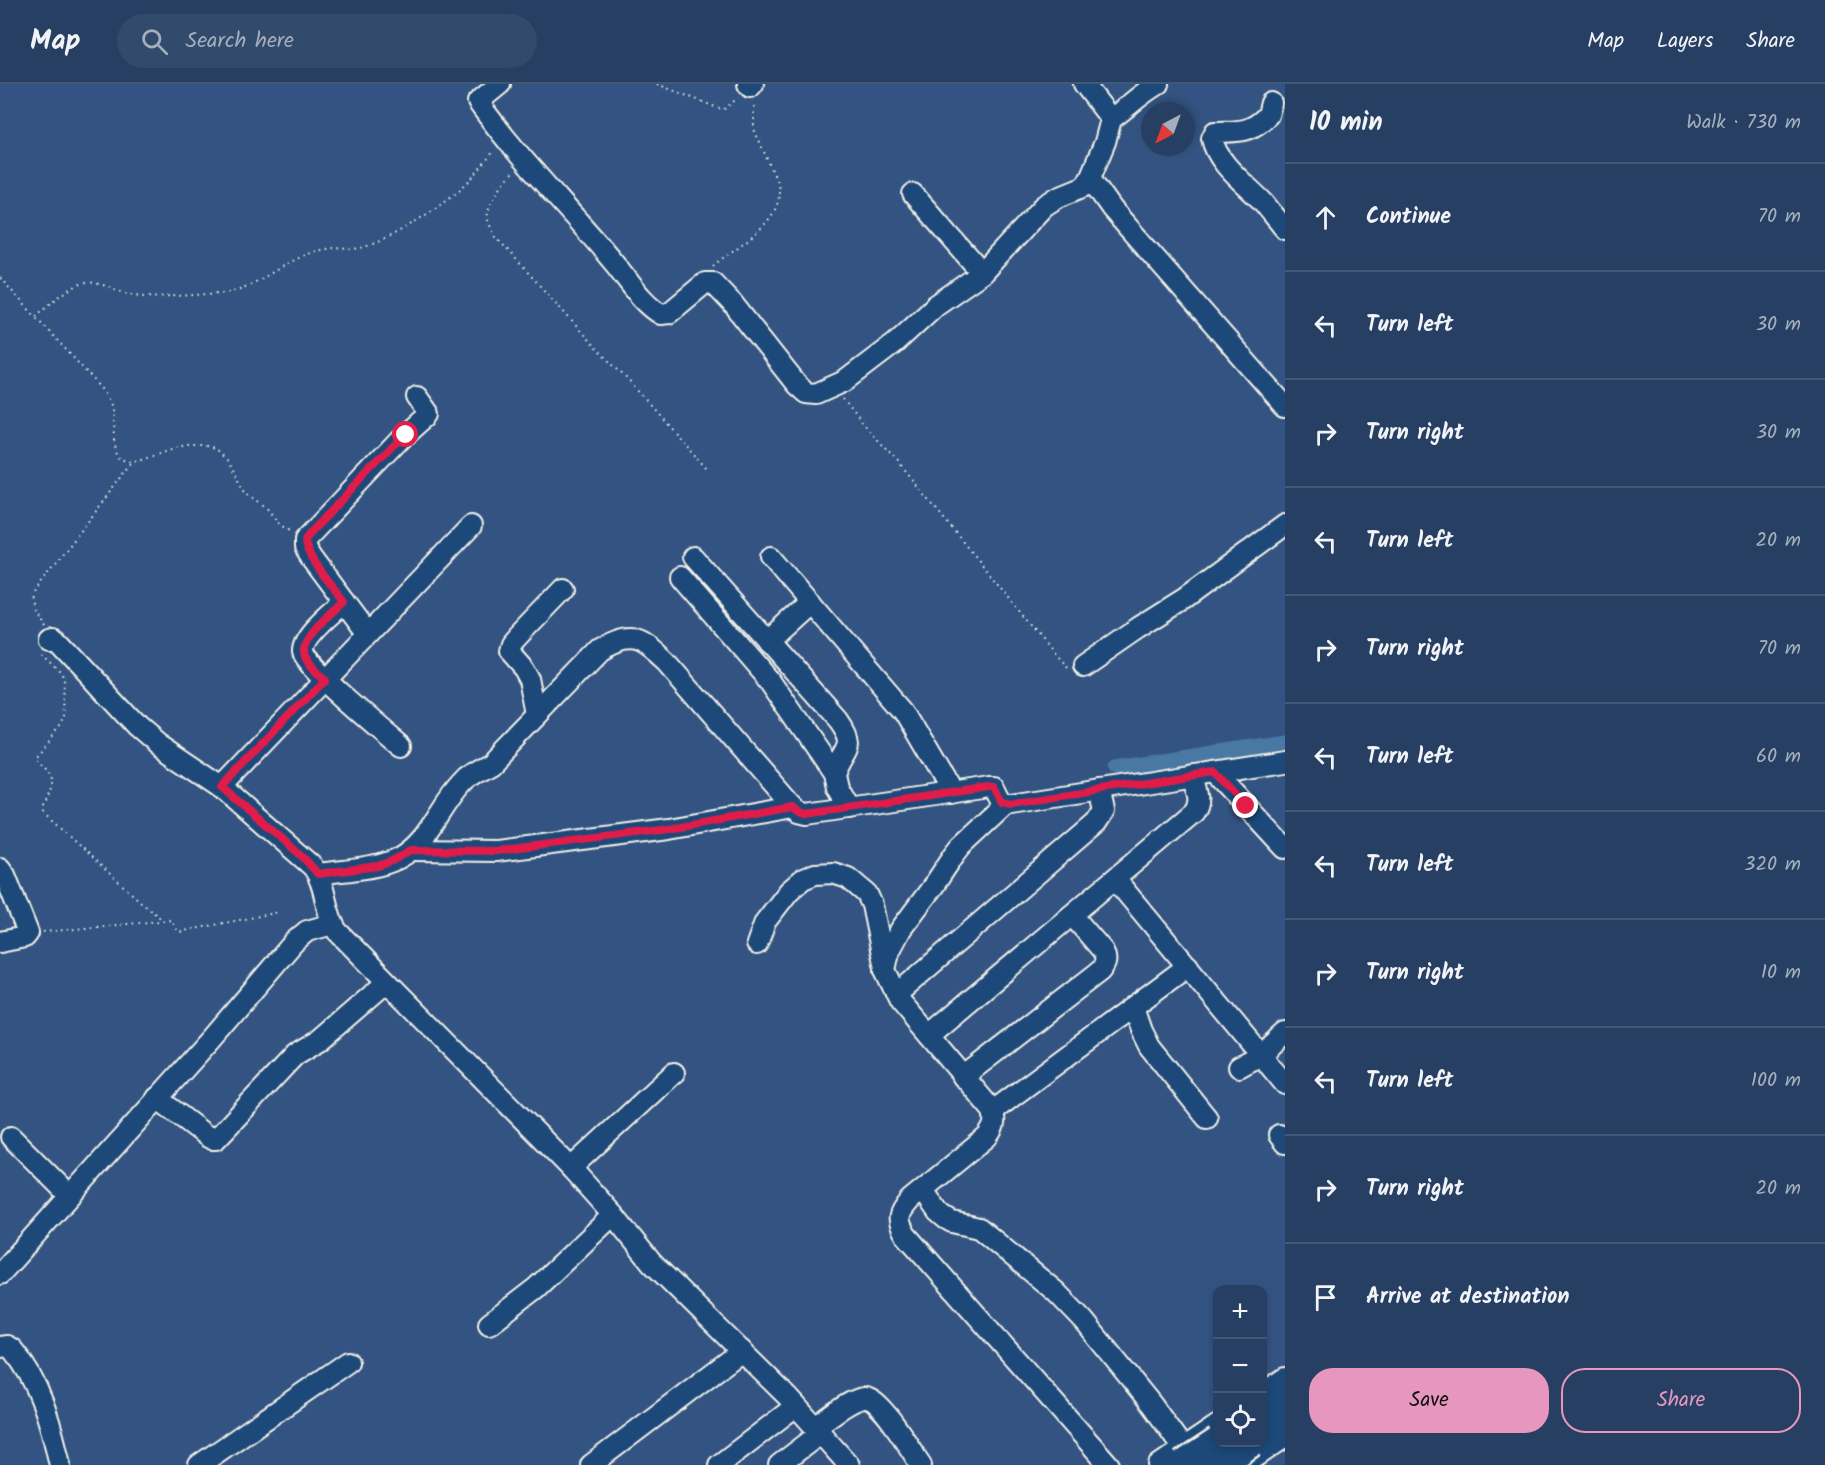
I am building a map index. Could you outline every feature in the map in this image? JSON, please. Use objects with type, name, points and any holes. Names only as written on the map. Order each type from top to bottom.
[{"type":"highway","points":[[1267,1408],[1285,1396]]},
{"type":"highway","points":[[1267,1432],[1285,1419]]},
{"type":"highway","points":[[1183,1457],[1209,1439]]},
{"type":"highway","points":[[1220,1465],[1246,1447]]},
{"type":"street","points":[[500,84],[478,102],[505,139],[649,306],[661,314],[669,313],[698,287],[705,283],[713,283],[733,304],[797,385],[806,393],[816,394],[845,381],[895,343],[936,305],[982,273],[1044,206],[1058,197],[1085,186],[1105,142],[1111,119],[1127,108],[1136,98],[1158,84]]},
{"type":"street","points":[[1084,84],[1111,119]]},
{"type":"street","points":[[1271,103],[1268,116],[1249,129],[1235,133],[1215,132],[1212,138],[1222,160],[1264,203],[1285,229]]},
{"type":"street","points":[[1090,178],[1112,209],[1285,406]]},
{"type":"street","points":[[914,194],[982,273]]},
{"type":"street","points":[[368,634],[312,559],[305,548],[305,540],[400,440],[429,414],[417,398]]},
{"type":"street","points":[[1083,666],[1184,599],[1285,525]]},
{"type":"street","points":[[222,787],[471,526]]},
{"type":"street","points":[[693,556],[845,730],[849,740],[834,773]]},
{"type":"street","points":[[771,557],[903,711],[951,793]]},
{"type":"street","points":[[680,577],[771,682],[834,773],[837,787],[849,808]]},
{"type":"street","points":[[537,715],[530,679],[524,668],[509,651],[511,644],[563,589]]},
{"type":"street","points":[[344,602],[314,631],[306,642],[303,652],[307,660],[325,678],[401,746]]},
{"type":"street","points":[[767,641],[810,602]]},
{"type":"street","points":[[50,638],[57,641],[137,726],[158,744],[222,787],[302,856],[318,874],[333,924],[342,936],[571,1168],[652,1263],[796,1406],[849,1465]]},
{"type":"street","points":[[318,874],[378,866],[411,850],[427,834],[461,783],[472,773],[491,763],[600,650],[619,640],[640,640],[648,644],[667,662],[799,812],[807,814],[989,787],[994,787],[1001,798]]},
{"type":"street","points":[[885,970],[889,952],[901,929],[954,855],[1001,798],[1099,790],[1285,760]]},
{"type":"street","points":[[1215,772],[1285,848]]},
{"type":"street","points":[[928,1035],[1194,812],[1199,805],[1200,798],[1191,775]]},
{"type":"street","points":[[897,994],[1096,823],[1104,811],[1099,790]]},
{"type":"street","points":[[411,850],[496,851],[669,829],[793,807]]},
{"type":"street","points":[[0,868],[5,875],[28,933],[25,937],[0,942]]},
{"type":"street","points":[[757,944],[765,922],[789,891],[803,879],[815,874],[833,873],[848,878],[867,894],[872,905],[885,970],[897,994],[928,1035],[993,1112],[996,1120],[987,1137],[910,1200],[899,1217],[900,1225],[1109,1465]]},
{"type":"street","points":[[1115,879],[1285,1084]]},
{"type":"street","points":[[963,1077],[1105,964],[1106,957],[1103,951],[1072,915]]},
{"type":"street","points":[[0,1274],[212,1038],[299,937],[308,931],[333,924]]},
{"type":"street","points":[[993,1112],[1188,966]]},
{"type":"street","points":[[157,1098],[208,1137],[216,1139],[295,1055],[320,1040],[387,982]]},
{"type":"street","points":[[1133,1007],[1149,1046],[1207,1118]]},
{"type":"street","points":[[1239,1067],[1261,1055],[1285,1034]]},
{"type":"street","points":[[571,1168],[674,1073]]},
{"type":"street","points":[[11,1137],[69,1195]]},
{"type":"street","points":[[923,1190],[945,1218],[952,1222],[979,1228],[1056,1292],[1084,1321],[1164,1420],[1183,1457],[1159,1465]]},
{"type":"street","points":[[489,1324],[522,1300],[613,1215]]},
{"type":"street","points":[[4,1345],[33,1382],[46,1410],[60,1465]]},
{"type":"street","points":[[591,1465],[742,1351]]},
{"type":"street","points":[[199,1465],[348,1362]]},
{"type":"street","points":[[1264,1393],[1285,1378]]},
{"type":"street","points":[[779,1465],[854,1400],[863,1397],[869,1398],[882,1408],[921,1465]]},
{"type":"street","points":[[719,1465],[796,1406]]},
{"type":"street","points":[[1244,1465],[1285,1437]]},
{"type":"street","points":[[1209,1439],[1220,1465]]},
{"type":"path","points":[[657,84],[723,110],[750,85],[754,102],[754,129],[778,184],[780,193],[771,219],[707,271]]},
{"type":"path","points":[[36,316],[66,292],[85,283],[146,296],[228,292],[262,279],[303,255],[334,248],[360,248],[380,241],[394,235],[460,188],[471,179],[505,139]]},
{"type":"path","points":[[523,159],[502,186],[489,210],[487,217],[496,237],[707,470]]},
{"type":"path","points":[[0,278],[103,390],[112,407],[116,449],[121,457],[134,462]]},
{"type":"path","points":[[835,386],[862,425],[899,463],[1062,664],[1075,671],[1083,666]]},
{"type":"path","points":[[164,921],[42,812],[50,792],[51,779],[35,757],[58,731],[66,718],[64,680],[60,672],[40,653],[50,638],[45,626],[33,611],[32,594],[134,462],[175,448],[207,446],[216,448],[228,459],[251,496],[266,507],[286,530],[305,540]]},
{"type":"path","points":[[28,933],[170,920],[179,932],[280,912]]},
{"type":"waterway","points":[[1115,768],[1285,742]]},
{"type":"route","points":[[406,435],[305,540],[305,548],[344,602],[314,631],[306,642],[303,652],[307,660],[325,678],[222,787],[302,856],[318,874],[378,866],[411,850],[496,851],[669,829],[793,807],[807,814],[981,787],[994,787],[1002,802],[1011,804],[1215,772],[1246,806]]}]
